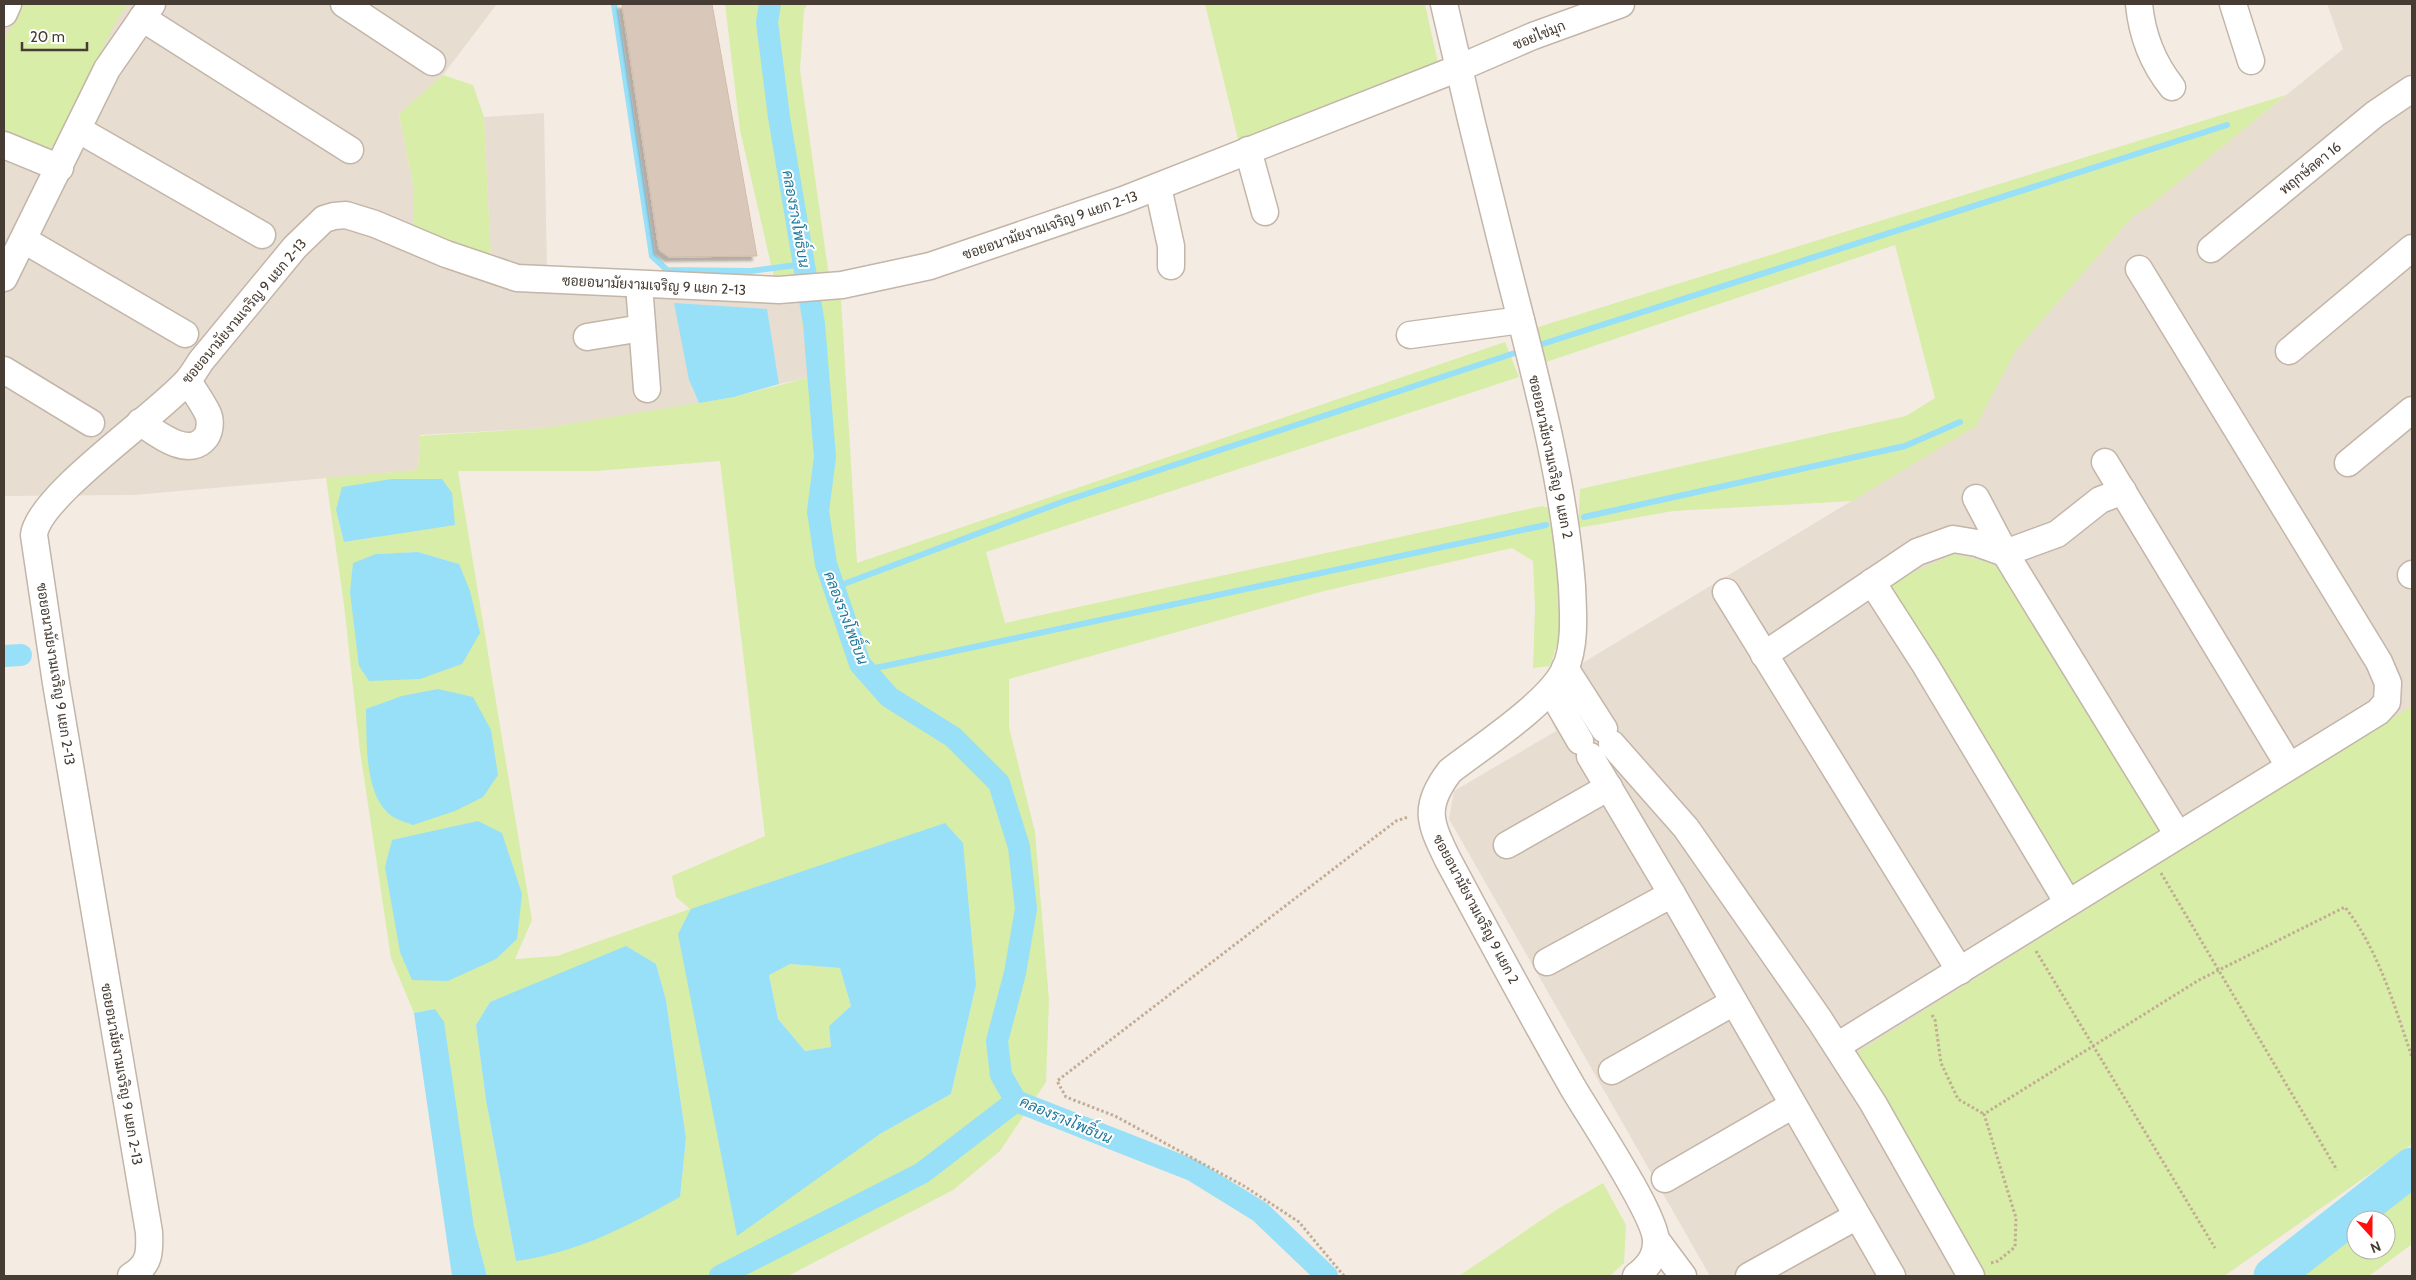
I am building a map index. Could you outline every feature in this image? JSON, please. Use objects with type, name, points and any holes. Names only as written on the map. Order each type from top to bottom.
[{"type":"street","points":[[4,13],[8,4]]},
{"type":"street","points":[[344,4],[432,62]]},
{"type":"street","name":"ซอยอนามัยงามเจริญ 9 แยก 2","points":[[1444,4],[1526,344],[1568,538],[1573,609],[1571,644],[1566,668],[1552,690],[1450,771],[1436,788],[1430,812],[1434,830],[1448,860],[1547,1042],[1644,1207],[1657,1241],[1683,1276]]},
{"type":"street","name":"ซอยไข่มุก","points":[[1459,68],[1533,36],[1621,4]]},
{"type":"street","points":[[2138,4],[2148,46],[2157,68],[2172,87]]},
{"type":"street","points":[[2233,4],[2251,61]]},
{"type":"street","points":[[4,278],[108,69],[147,11],[350,150]]},
{"type":"street","name":"ซอยอนามัยงามเจริญ 9 แยก 2-13","points":[[131,1276],[147,1262],[150,1252],[149,1232],[56,683],[34,536],[35,526],[61,495],[96,461],[188,380],[201,361],[295,247],[324,219],[346,215],[375,224],[446,254],[518,278],[779,290],[842,285],[930,266],[1158,187],[1459,68]]},
{"type":"street","name":"พฤกษ์ลดา 16","points":[[2211,249],[2375,114],[2412,89]]},
{"type":"street","points":[[79,130],[262,236]]},
{"type":"street","points":[[4,145],[60,168]]},
{"type":"street","points":[[1248,150],[1265,212]]},
{"type":"street","points":[[1158,187],[1171,246],[1171,266]]},
{"type":"street","points":[[24,240],[186,334]]},
{"type":"street","points":[[2289,351],[2412,248]]},
{"type":"street","points":[[1837,1046],[2378,712],[2388,702],[2388,683],[2379,662],[2139,269]]},
{"type":"street","points":[[639,285],[647,389]]},
{"type":"street","points":[[587,337],[642,328]]},
{"type":"street","points":[[1410,335],[1526,344]]},
{"type":"street","points":[[4,370],[90,423]]},
{"type":"street","points":[[140,422],[172,442],[189,446],[202,442],[209,432],[209,416],[188,380]]},
{"type":"street","points":[[2348,464],[2412,410]]},
{"type":"street","points":[[2105,462],[2289,766]]},
{"type":"street","points":[[1764,655],[1917,552],[1953,539],[1977,543],[2005,553],[2058,534],[2100,500],[2123,492]]},
{"type":"street","points":[[1976,498],[2005,553],[2178,835]]},
{"type":"street","points":[[1872,582],[1926,666],[2068,903]]},
{"type":"street","points":[[1726,592],[1960,970]]},
{"type":"street","points":[[1566,668],[1602,755],[1672,894],[1892,1276]]},
{"type":"street","points":[[1552,690],[1602,755],[1686,828],[1837,1046],[1873,1103],[1969,1271]]},
{"type":"street","points":[[1507,845],[1602,755]]},
{"type":"street","points":[[1547,962],[1672,894]]},
{"type":"street","points":[[1612,1071],[1734,1002]]},
{"type":"street","points":[[1665,1179],[1793,1105]]},
{"type":"street","points":[[1749,1276],[1857,1216]]},
{"type":"street","points":[[1636,1276],[1648,1267],[1654,1256],[1657,1241]]},
{"type":"path","points":[[1344,1276],[1299,1222],[1244,1186],[1114,1116],[1066,1097],[1058,1081],[1396,821],[1430,812]]},
{"type":"path","points":[[2149,853],[2337,1170]]},
{"type":"path","points":[[1984,1114],[2198,980],[2345,906],[2360,926],[2380,968],[2412,1057]]},
{"type":"path","points":[[2024,930],[2215,1248]]},
{"type":"path","points":[[1921,994],[1935,1020],[1941,1063],[1958,1099],[1984,1114],[2016,1218],[2015,1246],[1998,1262],[1969,1271]]},
{"type":"shaded area","points":[[4,4],[497,4],[443,75],[399,114],[413,184],[413,230],[491,261],[484,117],[544,113],[547,269],[796,280],[811,377],[779,384],[766,309],[689,380],[699,403],[545,428],[420,435],[418,470],[134,495],[4,496]]},
{"type":"shaded area","points":[[2327,4],[2412,4],[2412,1144],[2224,1276],[1710,1276],[1449,819],[1454,791],[1556,731],[1547,710],[1584,662],[1976,426],[2016,350],[2133,216],[2148,207],[2343,49]]},
{"type":"green space","points":[[22,4],[129,4],[119,16],[54,145],[43,149],[4,135],[4,41]]},
{"type":"green space","points":[[725,4],[808,4],[804,10],[800,70],[829,277],[841,299],[857,563],[1505,342],[1519,377],[986,552],[1005,623],[1542,506],[1553,509],[1563,626],[1550,666],[1533,668],[1535,608],[1533,561],[1512,548],[1324,591],[1009,679],[1009,727],[1035,832],[1049,1000],[1046,1082],[1000,1151],[953,1190],[788,1276],[487,1276],[474,1228],[435,1009],[414,1013],[391,958],[360,751],[344,605],[326,478],[418,470],[420,436],[545,428],[734,397],[810,377],[796,280],[775,282],[740,130]],"holes":[[[720,461],[765,836],[672,876],[676,897],[690,909],[557,956],[515,959],[532,920],[458,471],[596,471]],[[336,510],[378,537],[344,542]],[[418,552],[459,564],[376,554]],[[691,909],[976,985],[951,1094],[880,1134],[737,1235]],[[656,964],[666,1000],[686,1138],[680,1197],[516,1261],[486,1100],[476,1025],[490,1002],[530,987]]]},
{"type":"green space","points":[[1205,4],[1425,4],[1438,63],[1428,73],[1238,139]]},
{"type":"green space","points":[[443,75],[473,85],[484,117],[491,261],[413,230],[413,184],[399,114]]},
{"type":"green space","points":[[2286,95],[2148,207],[2133,216],[2016,350],[1976,426],[1852,501],[1673,511],[1578,528],[1580,489],[1906,416],[1935,398],[1895,245],[1546,362],[1535,328]]},
{"type":"green space","points":[[1954,554],[1987,562],[2008,573],[2165,830],[2071,888],[1888,584]]},
{"type":"green space","points":[[2412,706],[2412,1144],[2224,1276],[1982,1276],[1856,1053]]},
{"type":"green space","points":[[790,964],[840,968],[851,1006],[829,1026],[831,1047],[805,1051],[778,1019],[769,974]]},
{"type":"green space","points":[[2412,1180],[2412,1244],[2396,1256],[2396,1210],[2373,1210]]},
{"type":"green space","points":[[1603,1183],[1626,1225],[1624,1263],[1610,1276],[1459,1276],[1556,1210]]},
{"type":"green space","points":[[2346,1230],[2346,1260],[2390,1260],[2369,1276],[2285,1276]]},
{"type":"water","points":[[674,303],[767,309],[779,384],[734,397],[699,403],[689,380]]},
{"type":"water","points":[[392,479],[442,479],[452,493],[455,525],[344,542],[336,510],[342,487]]},
{"type":"water","points":[[418,552],[459,564],[470,591],[480,633],[462,664],[420,679],[369,681],[359,666],[350,592],[353,563],[376,554]]},
{"type":"water","points":[[438,689],[473,697],[491,730],[498,775],[483,797],[455,811],[413,825],[390,815],[380,803],[375,792],[368,764],[366,709],[402,696]]},
{"type":"water","points":[[478,821],[502,833],[522,894],[517,939],[496,959],[448,981],[412,980],[400,952],[385,867],[392,840]]},
{"type":"water","points":[[945,823],[963,843],[976,985],[951,1094],[880,1134],[737,1236],[678,934],[691,909]],"holes":[[[790,964],[840,968],[851,1006],[829,1026],[831,1047],[805,1051],[778,1019],[769,975]]]},
{"type":"water","points":[[626,946],[656,964],[666,1000],[686,1138],[680,1197],[621,1228],[581,1245],[539,1257],[516,1261],[486,1100],[476,1025],[490,1002]]},
{"type":"water","points":[[435,1009],[444,1022],[474,1227],[487,1276],[452,1276],[414,1013]]},
{"type":"building","points":[[622,4],[712,4],[757,256],[669,257],[659,250]]},
{"type":"waterway","points":[[614,4],[652,256],[667,270],[751,271],[804,264]]},
{"type":"waterway","name":"คลองรางโพธิ์บน","points":[[770,4],[767,22],[779,117],[814,324],[825,457],[818,511],[826,564],[860,664],[889,697],[953,737],[999,783],[1019,847],[1026,909],[1015,973],[997,1041],[1001,1075],[1016,1101],[1192,1170],[1260,1212],[1327,1276]]},
{"type":"waterway","points":[[1533,347],[2227,125]]},
{"type":"waterway","points":[[833,588],[1062,502],[1524,350]]},
{"type":"waterway","points":[[1584,517],[1905,446],[1960,422]]},
{"type":"waterway","points":[[866,670],[1546,525]]},
{"type":"waterway","points":[[4,656],[21,655]]},
{"type":"waterway","points":[[720,1276],[922,1173],[1016,1101]]},
{"type":"waterway","points":[[2273,1276],[2412,1167]]}]
